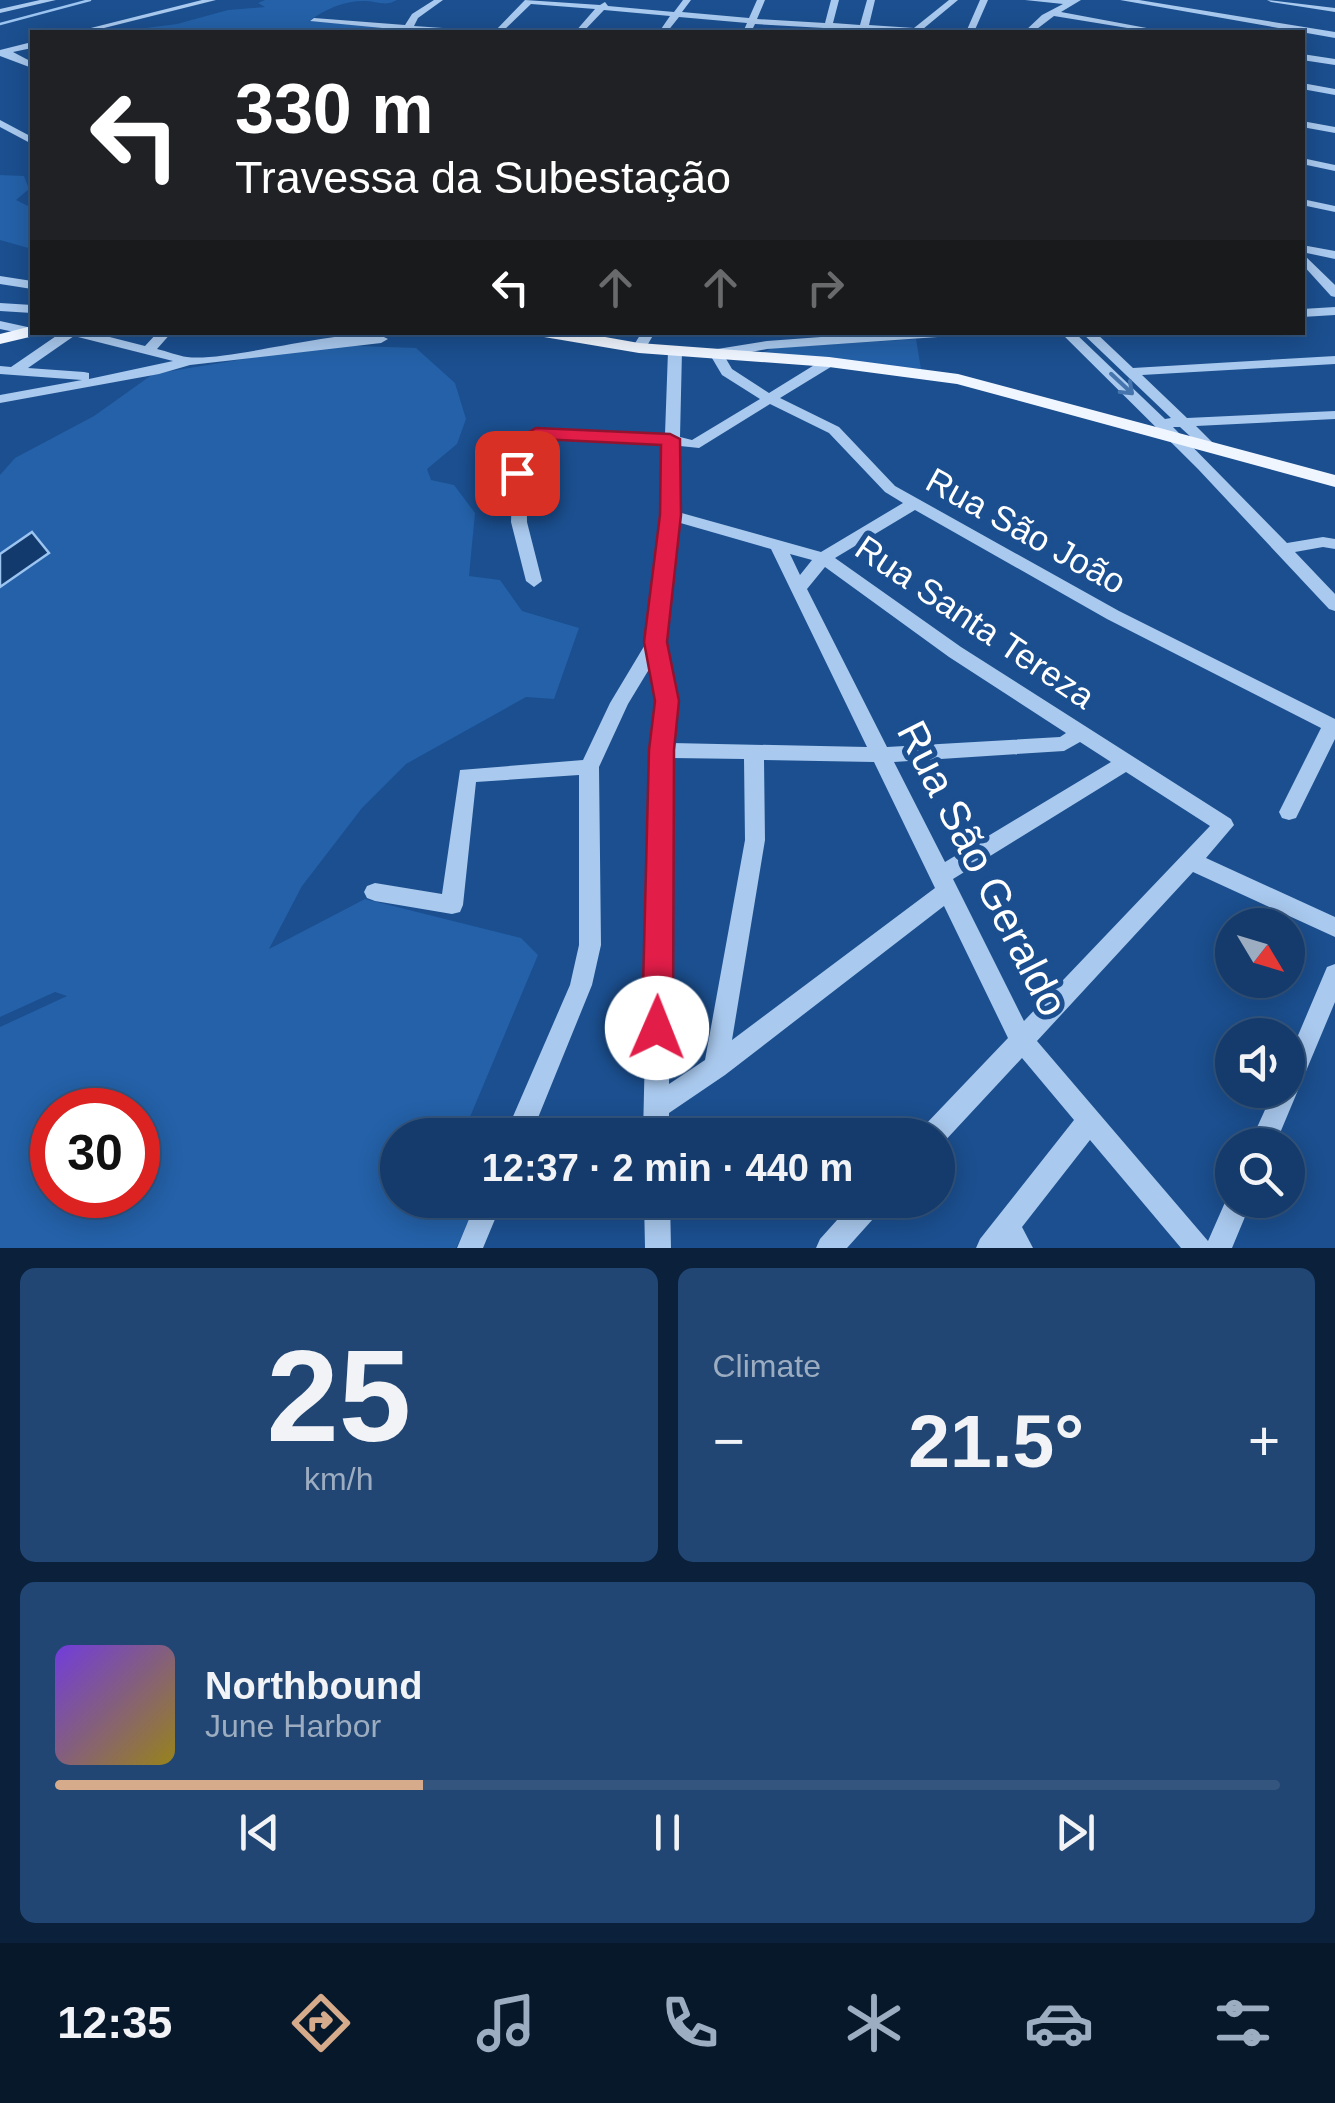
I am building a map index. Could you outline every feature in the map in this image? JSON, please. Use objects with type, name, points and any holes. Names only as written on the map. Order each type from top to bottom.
[{"type":"main road","points":[[0,338],[30,331]]},
{"type":"main road","points":[[582,335],[644,340],[675,350],[829,362],[958,379],[1176,428],[1209,446],[1335,481]]},
{"type":"street","points":[[0,12],[52,0]]},
{"type":"street","points":[[146,0],[168,11]]},
{"type":"street","points":[[87,30],[212,0]]},
{"type":"street","points":[[314,21],[408,30],[416,16],[439,0]]},
{"type":"street","points":[[500,30],[529,0],[828,29],[894,30]]},
{"type":"street","points":[[581,30],[609,0]]},
{"type":"street","points":[[665,30],[687,0]]},
{"type":"street","points":[[748,30],[761,0]]},
{"type":"street","points":[[828,29],[835,0]]},
{"type":"street","points":[[864,27],[871,0]]},
{"type":"street","points":[[916,30],[954,0]]},
{"type":"street","points":[[971,30],[984,0]]},
{"type":"street","points":[[1029,0],[1069,1]]},
{"type":"street","points":[[1031,30],[1089,0]]},
{"type":"street","points":[[1124,0],[1304,30]]},
{"type":"street","points":[[1248,30],[1270,0],[1335,10]]},
{"type":"street","points":[[1042,30],[1069,1]]},
{"type":"street","points":[[1057,14],[1152,30]]},
{"type":"street","points":[[1305,30],[1335,35]]},
{"type":"street","points":[[2,53],[30,46]]},
{"type":"street","points":[[2,53],[30,63]]},
{"type":"street","points":[[1305,57],[1335,62]]},
{"type":"street","points":[[1305,87],[1335,92]]},
{"type":"street","points":[[5,126],[30,122]]},
{"type":"street","points":[[1305,122],[1335,128]]},
{"type":"street","points":[[5,126],[30,140]]},
{"type":"street","points":[[1305,162],[1335,168]]},
{"type":"street","points":[[1305,203],[1335,209]]},
{"type":"street","points":[[1305,249],[1335,256]]},
{"type":"street","points":[[1305,259],[1335,294]]},
{"type":"street","points":[[0,280],[30,286]]},
{"type":"street","points":[[0,306],[30,308]]},
{"type":"street","points":[[1305,313],[1335,311]]},
{"type":"street","points":[[0,325],[30,331]]},
{"type":"street","points":[[7,371],[67,335]]},
{"type":"street","points":[[84,335],[182,359],[225,358],[329,341],[381,339]]},
{"type":"street","points":[[148,351],[163,335]]},
{"type":"street","points":[[720,353],[767,345],[900,335]]},
{"type":"street","points":[[1069,335],[1176,428],[1335,415]]},
{"type":"street","points":[[1090,335],[1131,372],[1176,428],[1331,596]]},
{"type":"street","points":[[656,1118],[662,750],[667,701],[655,642],[670,515],[675,350]]},
{"type":"street","name":"Rua São João","points":[[720,353],[727,372],[747,387],[834,430],[890,489],[1113,615],[1334,726]]},
{"type":"street","points":[[0,399],[159,370],[182,359]]},
{"type":"street","points":[[1131,372],[1335,360]]},
{"type":"street","points":[[534,581],[519,522],[517,473],[521,440],[536,433],[670,439],[694,445],[829,362]]},
{"type":"street","points":[[7,371],[113,377]]},
{"type":"street","points":[[800,588],[823,558],[916,502]]},
{"type":"street","name":"Rua Santa Tereza","points":[[670,515],[823,558],[955,652],[1224,825],[1192,862]]},
{"type":"street","name":"Rua São Geraldo","points":[[776,544],[1021,1040],[1198,1248]]},
{"type":"street","points":[[1286,548],[1335,544]]},
{"type":"street","points":[[525,1118],[581,986],[590,944],[590,768],[619,703],[655,642]]},
{"type":"street","points":[[1289,812],[1334,726]]},
{"type":"street","points":[[662,750],[880,755],[1064,744],[1080,733]]},
{"type":"street","points":[[716,1067],[754,840],[754,754]]},
{"type":"street","points":[[656,1106],[716,1067],[944,883],[1126,762]]},
{"type":"street","points":[[375,892],[452,905],[467,775],[590,768]]},
{"type":"street","points":[[949,1118],[1192,862],[1335,927]]},
{"type":"street","points":[[1305,1045],[1335,974]]},
{"type":"street","points":[[1005,1241],[1090,1121]]},
{"type":"street","points":[[470,1248],[482,1218]]},
{"type":"street","points":[[657,1218],[658,1248]]},
{"type":"street","points":[[829,1248],[856,1218]]},
{"type":"street","points":[[1219,1248],[1232,1218]]},
{"type":"shaded area","points":[[397,0],[349,2],[309,21],[385,27],[383,30],[130,30],[177,24],[228,10],[265,7],[258,3]]},
{"type":"shaded area","points":[[0,175],[24,176],[29,189],[16,200],[30,207],[30,248],[0,240]]},
{"type":"shaded area","points":[[916,339],[921,369],[760,354],[772,348]]},
{"type":"shaded area","points":[[329,345],[416,348],[455,383],[466,419],[457,444],[427,469],[431,480],[454,485],[475,513],[469,576],[500,580],[522,611],[579,628],[554,699],[526,697],[406,764],[362,808],[302,886],[269,949],[365,899],[521,938],[538,955],[470,1118],[380,1118],[380,1218],[470,1218],[456,1248],[0,1248],[0,1027],[67,996],[55,992],[0,1017],[0,475],[15,458],[94,416],[153,374]]},
{"type":"shaded area","points":[[32,532],[49,553],[0,587],[0,554]]},
{"type":"waterway","points":[[0,24],[90,0]]},
{"type":"route","points":[[517,473],[519,443],[536,433],[670,439],[670,515],[655,642],[667,701],[662,750],[657,1028]]}]
